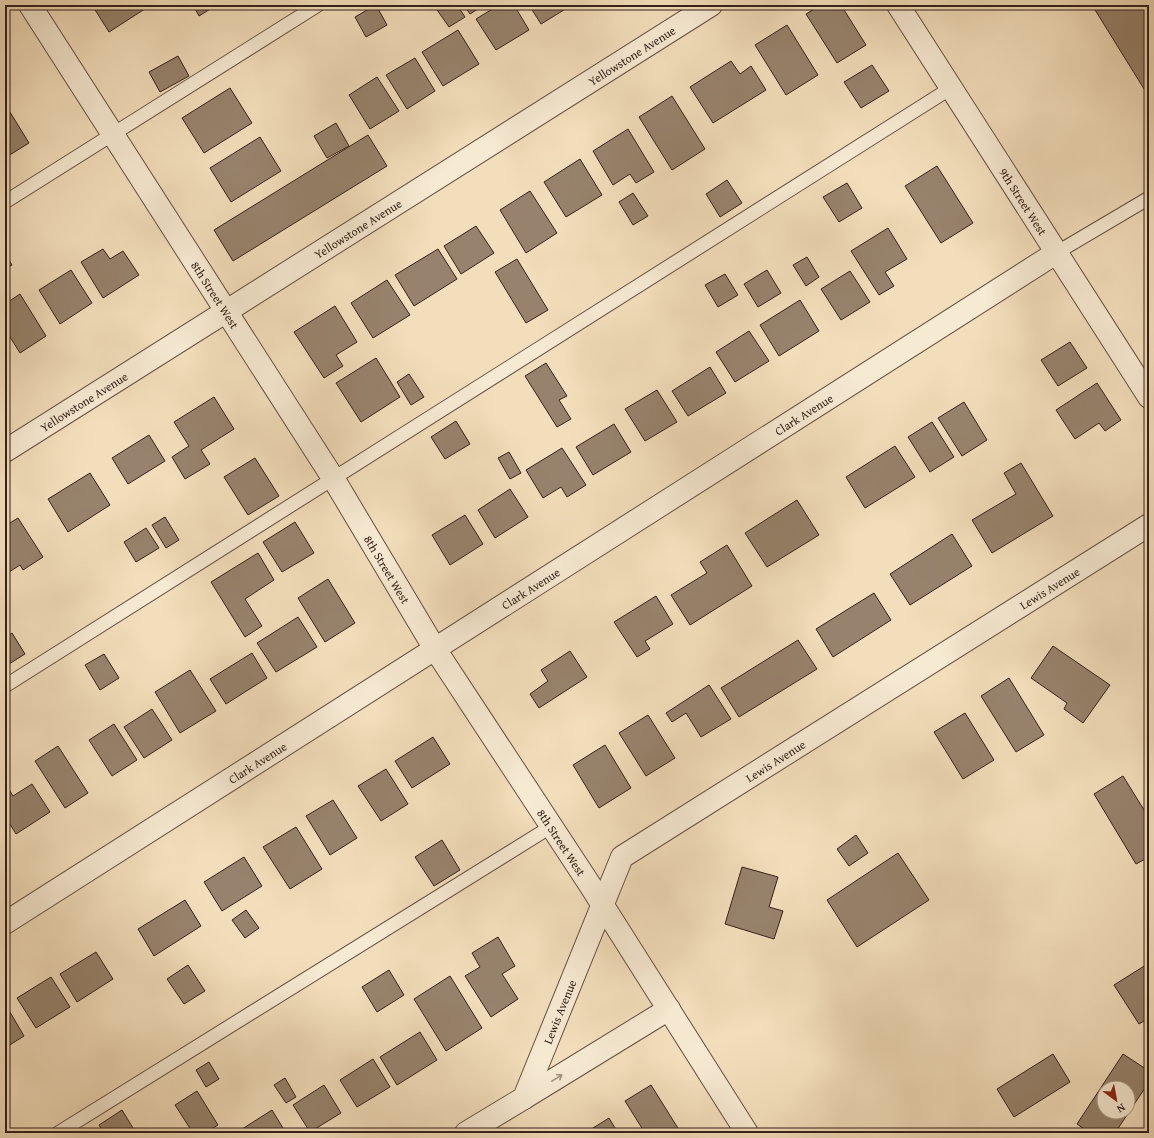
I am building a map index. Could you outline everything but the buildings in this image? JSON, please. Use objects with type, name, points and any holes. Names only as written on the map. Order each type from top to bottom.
[{"type":"street","name":"8th Street West","points":[[30,5],[225,312],[333,478],[436,649],[552,826],[747,1133]]},
{"type":"street","name":"Yellowstone Avenue","points":[[5,451],[711,5]]},
{"type":"street","name":"9th Street West","points":[[898,5],[1149,397]]},
{"type":"street","name":"Clark Avenue","points":[[5,923],[1056,253]]},
{"type":"street","name":"Lewis Avenue","points":[[524,1098],[622,857],[1149,525]]},
{"type":"street","points":[[466,1133],[669,1009]]},
{"type":"lane","points":[[5,202],[318,5]]},
{"type":"lane","points":[[5,686],[950,88]]},
{"type":"lane","points":[[1056,253],[1149,198]]},
{"type":"lane","points":[[58,1133],[552,826]]}]
